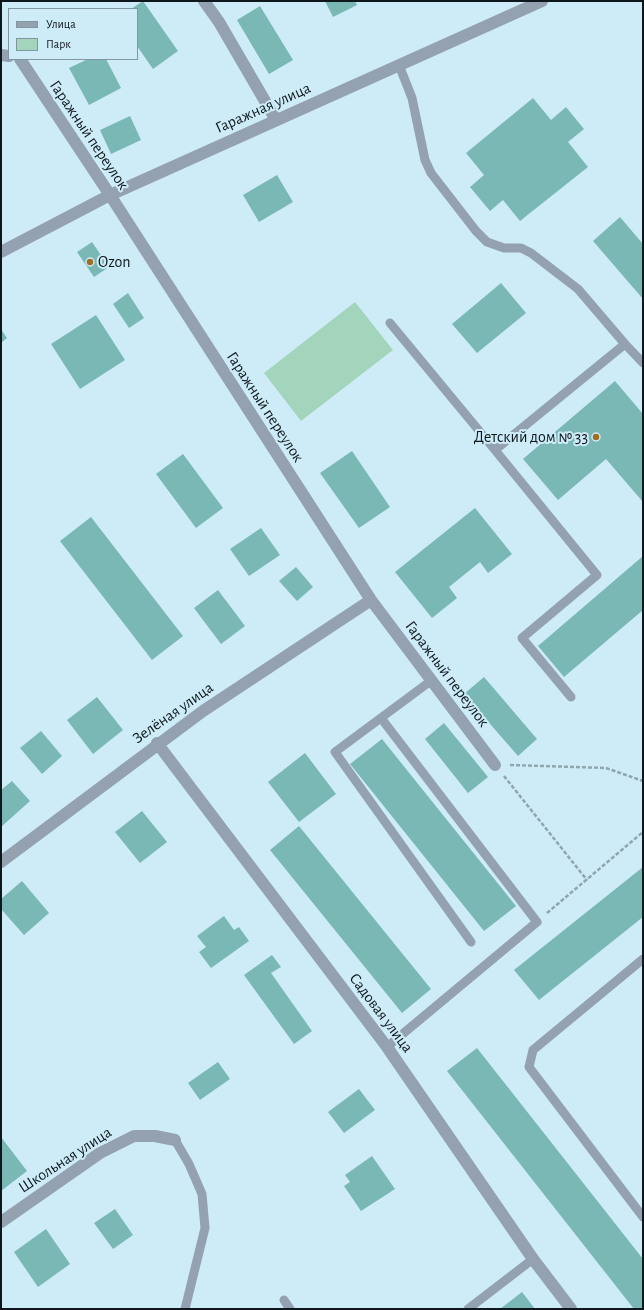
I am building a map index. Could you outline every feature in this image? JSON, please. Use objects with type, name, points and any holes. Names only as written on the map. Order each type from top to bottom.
[{"type":"street","points":[[204,1],[219,22],[276,120]]},
{"type":"street","name":"Гаражная улица","points":[[1,252],[110,195],[542,1]]},
{"type":"street","name":"Гаражный переулок","points":[[21,60],[110,195],[371,600],[495,765]]},
{"type":"street","name":"Зелёная улица","points":[[1,862],[157,743],[203,710],[371,600]]},
{"type":"street","name":"Садовая улица","points":[[157,743],[387,1047],[533,1259],[571,1309]]},
{"type":"street","name":"Школьная улица","points":[[1,1222],[100,1154],[134,1136],[155,1136],[174,1140]]},
{"type":"lane","points":[[399,65],[412,98],[425,160],[431,173],[476,231],[487,242],[504,248],[521,248],[531,253],[578,289],[643,363]]},
{"type":"lane","points":[[390,323],[597,575],[522,638],[570,697]]},
{"type":"lane","points":[[495,450],[625,344]]},
{"type":"lane","points":[[432,680],[335,752],[472,942]]},
{"type":"lane","points":[[380,718],[537,922],[387,1047]]},
{"type":"lane","points":[[643,959],[533,1050],[529,1067],[643,1217]]},
{"type":"lane","points":[[174,1140],[189,1164],[202,1194],[205,1228],[185,1309]]},
{"type":"lane","points":[[468,1309],[533,1259]]},
{"type":"lane","points":[[284,1300],[290,1309]]},
{"type":"path","points":[[495,765],[606,768],[643,781]]},
{"type":"path","points":[[495,765],[587,880]]},
{"type":"path","points":[[537,922],[643,832]]},
{"type":"green space","points":[[355,302],[393,350],[301,421],[264,373]]},
{"type":"building","points":[[143,1],[178,51],[153,69],[138,47],[138,8],[132,8]]},
{"type":"building","points":[[325,1],[355,1],[357,5],[333,17]]},
{"type":"building","points":[[260,6],[293,60],[269,74],[237,20]]},
{"type":"building","points":[[86,60],[107,60],[121,88],[89,105],[69,68]]},
{"type":"building","points":[[533,98],[551,120],[566,107],[584,129],[568,142],[588,167],[520,221],[503,200],[490,211],[470,187],[484,175],[466,153]]},
{"type":"building","points":[[130,116],[141,140],[111,154],[100,130]]},
{"type":"building","points":[[277,175],[293,202],[259,222],[243,195]]},
{"type":"building","points":[[620,217],[643,244],[643,299],[593,241]]},
{"type":"building","points":[[92,242],[109,267],[94,277],[77,252]]},
{"type":"building","points":[[501,283],[526,313],[477,353],[452,324]]},
{"type":"building","points":[[128,293],[144,318],[129,328],[113,304]]},
{"type":"building","points":[[96,315],[125,360],[80,389],[51,344]]},
{"type":"building","points":[[1,329],[7,338],[1,343]]},
{"type":"building","name":"Детский дом № 33","points":[[615,381],[643,414],[643,502],[606,459],[558,500],[523,459]]},
{"type":"building","points":[[352,451],[390,507],[359,528],[320,473]]},
{"type":"building","points":[[183,454],[223,508],[196,528],[156,474]]},
{"type":"building","points":[[475,508],[512,554],[488,573],[480,562],[449,587],[457,598],[432,618],[395,572]]},
{"type":"building","points":[[91,517],[183,636],[152,660],[60,541]]},
{"type":"building","points":[[261,528],[280,555],[249,576],[230,549]]},
{"type":"building","points":[[643,556],[643,610],[564,677],[538,646]]},
{"type":"building","points":[[296,567],[313,587],[297,601],[279,581]]},
{"type":"building","points":[[218,590],[245,626],[221,644],[194,608]]},
{"type":"building","points":[[484,677],[537,739],[518,756],[464,694]]},
{"type":"building","points":[[97,697],[123,730],[93,754],[67,720]]},
{"type":"building","points":[[444,723],[488,777],[468,793],[425,739]]},
{"type":"building","points":[[41,731],[62,756],[42,774],[20,748]]},
{"type":"building","points":[[382,739],[516,906],[484,931],[350,764]]},
{"type":"building","points":[[305,753],[336,794],[299,822],[268,782]]},
{"type":"building","points":[[12,781],[30,801],[1,827],[1,790]]},
{"type":"building","points":[[142,811],[167,842],[140,863],[115,832]]},
{"type":"building","points":[[299,826],[431,989],[402,1013],[270,850]]},
{"type":"building","points":[[643,867],[643,917],[539,1000],[514,970]]},
{"type":"building","points":[[22,881],[49,913],[24,935],[1,909],[1,899]]},
{"type":"building","points":[[224,916],[234,930],[239,927],[249,941],[211,968],[199,952],[206,947],[197,936]]},
{"type":"building","points":[[272,955],[281,967],[271,973],[312,1031],[294,1044],[244,975]]},
{"type":"building","points":[[477,1048],[643,1259],[643,1309],[634,1309],[447,1071]]},
{"type":"building","points":[[218,1062],[230,1079],[200,1100],[188,1083]]},
{"type":"building","points":[[359,1089],[375,1110],[344,1133],[328,1112]]},
{"type":"building","points":[[1,1137],[27,1171],[1,1191]]},
{"type":"building","points":[[372,1156],[395,1189],[361,1211],[344,1186],[350,1182],[345,1175]]},
{"type":"building","points":[[115,1209],[133,1235],[113,1249],[94,1223]]},
{"type":"building","points":[[46,1229],[70,1264],[38,1287],[14,1252]]},
{"type":"building","points":[[522,1292],[535,1309],[500,1309]]},
{"type":"place","name":"Ozon","points":[[90,262]]},
{"type":"place","name":"Детский дом № 33","points":[[596,437]]}]
